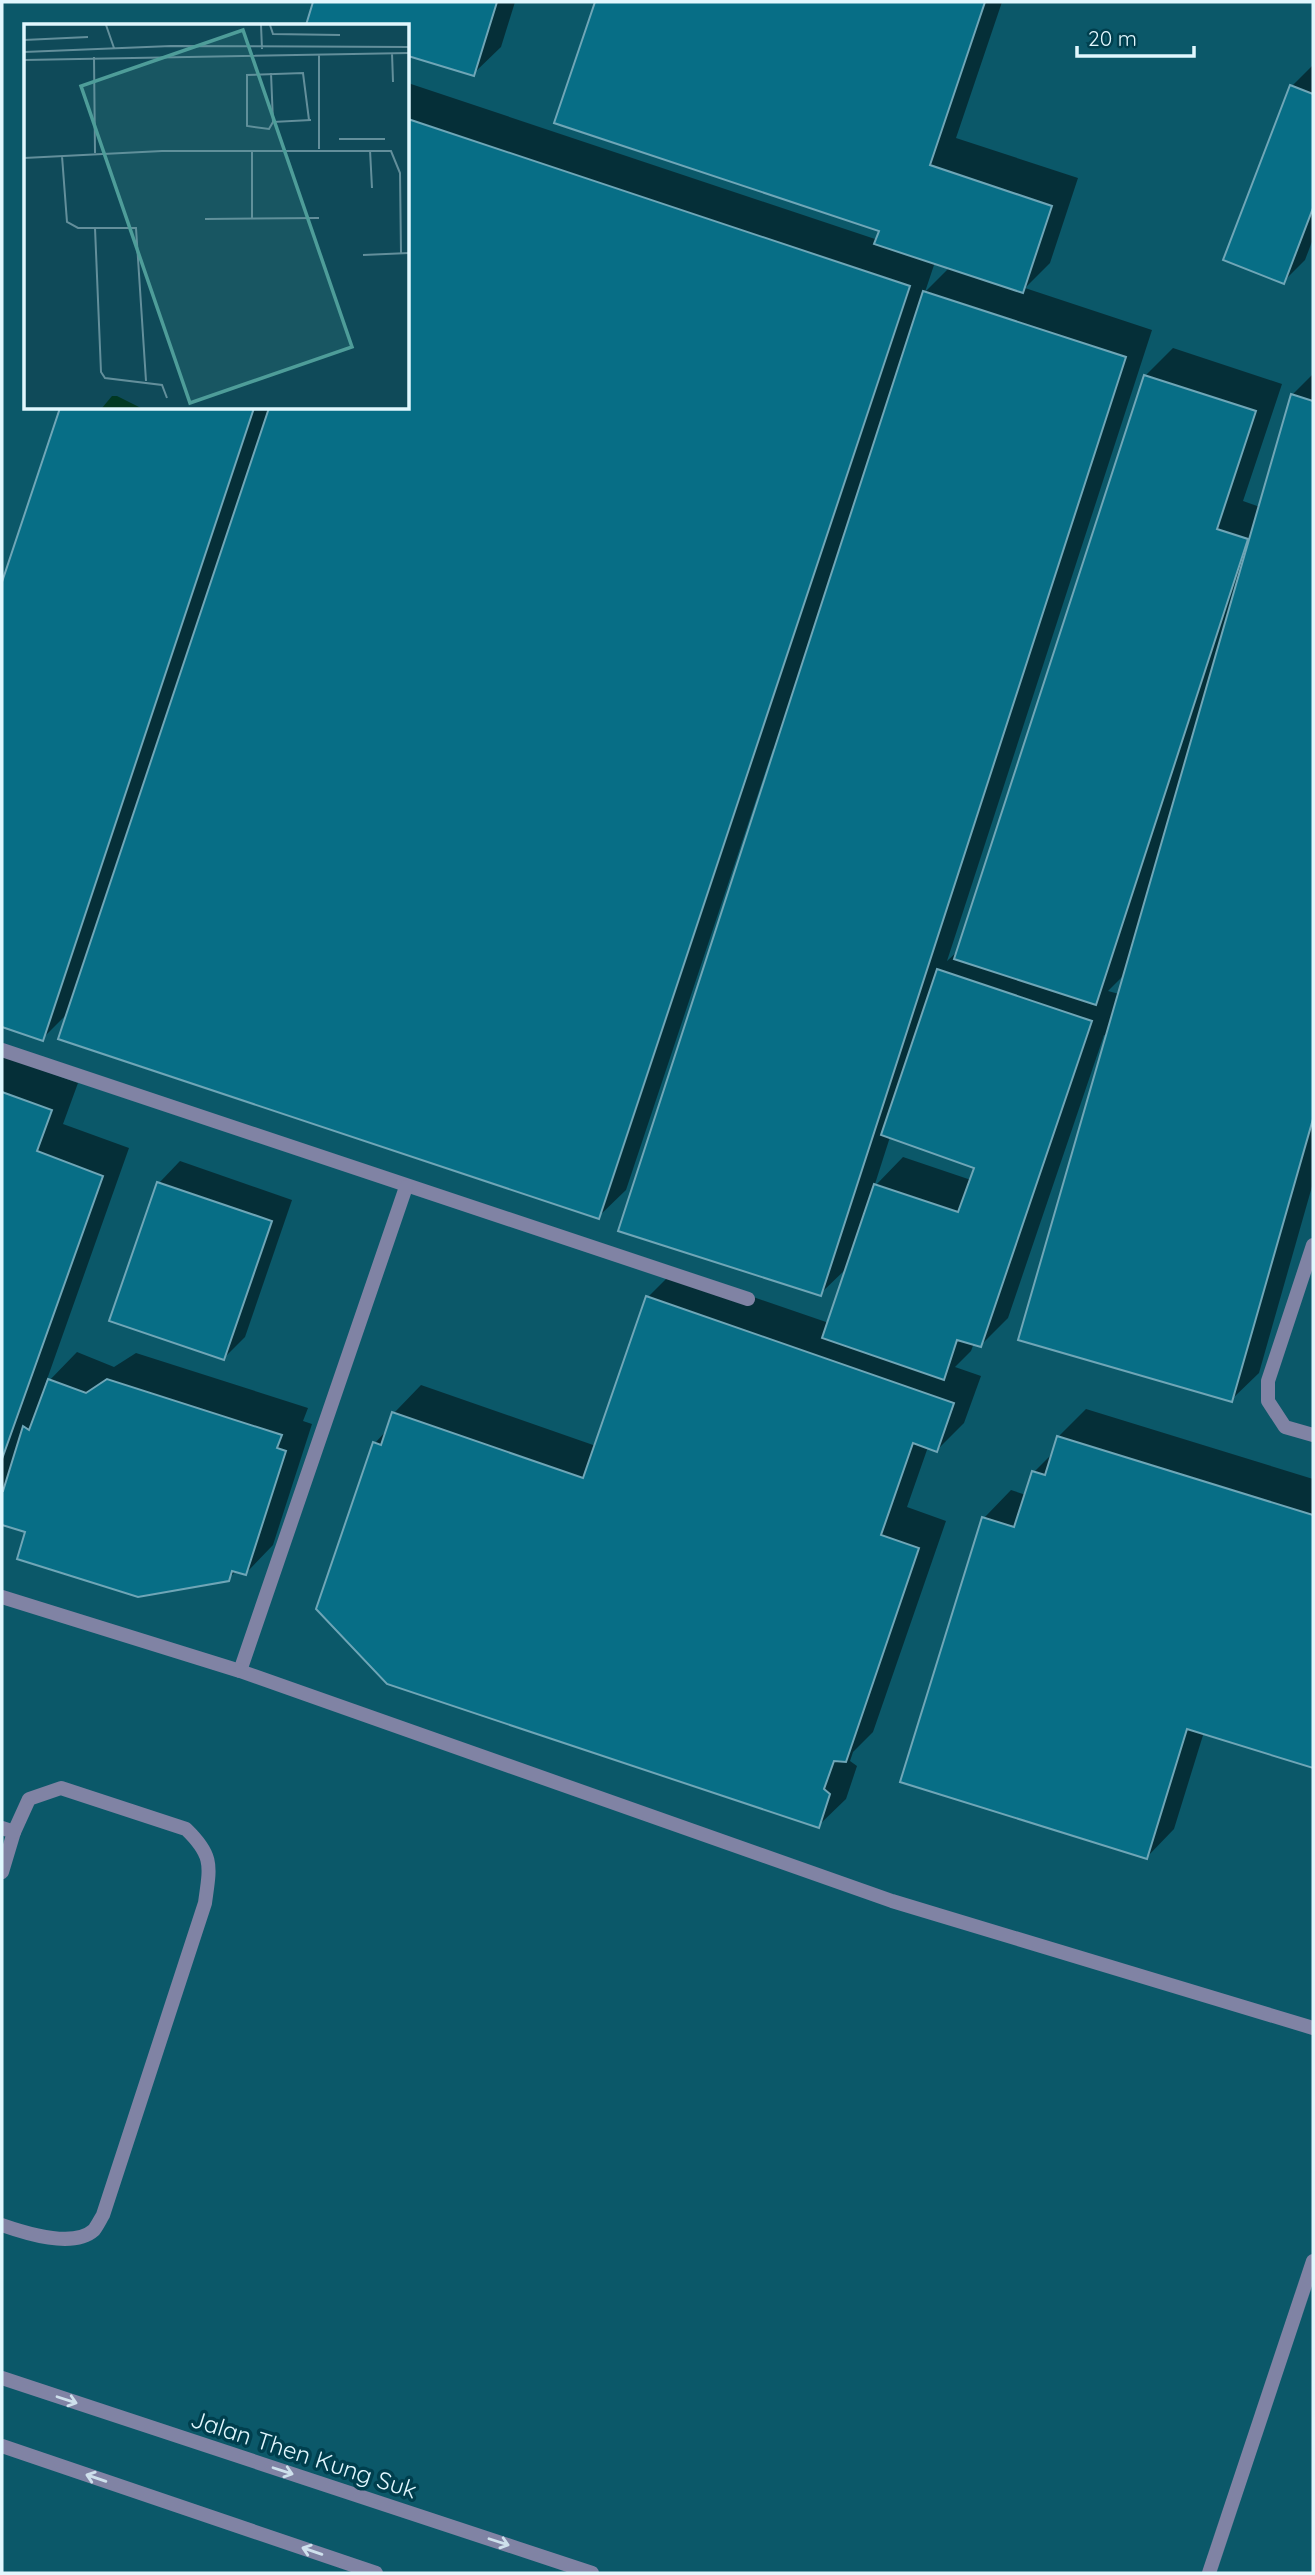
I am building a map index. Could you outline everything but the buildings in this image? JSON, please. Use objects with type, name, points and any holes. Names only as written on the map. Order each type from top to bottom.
[{"type":"street","points":[[2,1050],[748,1300]]},
{"type":"street","points":[[240,1671],[406,1187]]},
{"type":"street","points":[[1313,1245],[1268,1381],[1268,1401],[1285,1427],[1313,1435]]},
{"type":"street","points":[[2,1597],[240,1671],[892,1901],[1313,2028]]},
{"type":"street","points":[[2,1872],[8,1830],[29,1799],[61,1788],[186,1829],[201,1843],[210,1866],[205,1903],[103,2215],[94,2230],[80,2237],[59,2239],[2,2225]]},
{"type":"street","points":[[1209,2573],[1313,2261]]},
{"type":"street","name":"Jalan Then Kung Suk","points":[[2,2378],[592,2573]]},
{"type":"street","points":[[2,2446],[376,2573]]},
{"type":"shaded area","points":[[2,2],[1313,2],[1313,2573],[2,2573]]}]
